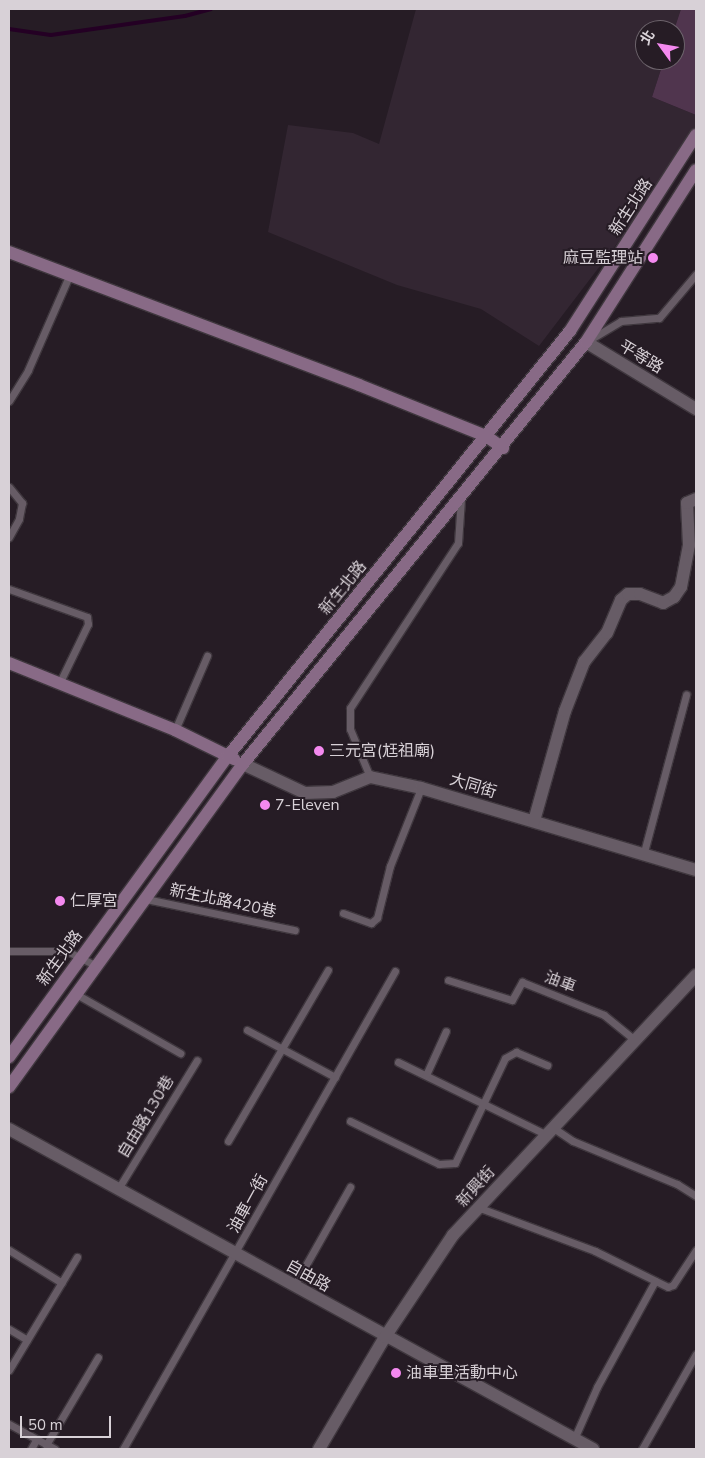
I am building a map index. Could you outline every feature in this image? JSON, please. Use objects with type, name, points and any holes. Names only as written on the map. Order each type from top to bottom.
[{"type":"main road","name":"新生北路","points":[[9,1057],[228,756],[570,331],[696,135]]},
{"type":"main road","points":[[9,1087],[242,764],[503,448],[586,342],[696,170]]},
{"type":"main road","points":[[9,252],[486,436],[503,448]]},
{"type":"main road","name":"平等路","points":[[570,331],[586,342]]},
{"type":"main road","points":[[9,663],[175,730],[242,764]]},
{"type":"street","name":"平等路","points":[[586,342],[696,409]]},
{"type":"street","points":[[534,821],[565,711],[584,662],[607,634],[621,600],[628,594],[640,594],[663,603],[674,596],[681,587],[689,545],[687,503],[696,499]]},
{"type":"street","points":[[242,764],[306,793],[333,792],[370,776]]},
{"type":"street","name":"大同街","points":[[370,776],[422,788],[644,852],[696,870]]},
{"type":"street","name":"新興街","points":[[319,1449],[385,1337],[453,1236],[549,1130],[696,975]]},
{"type":"street","name":"自由路","points":[[9,1129],[385,1337],[593,1449]]},
{"type":"lane","points":[[586,342],[621,322],[659,318],[696,274]]},
{"type":"lane","points":[[9,401],[28,370],[69,276]]},
{"type":"lane","points":[[9,487],[22,503],[19,519],[9,537]]},
{"type":"lane","points":[[370,776],[350,729],[350,708],[458,543],[461,498]]},
{"type":"lane","points":[[9,589],[87,617],[88,624],[58,684]]},
{"type":"lane","points":[[175,730],[207,656]]},
{"type":"lane","points":[[644,852],[686,695]]},
{"type":"lane","points":[[343,913],[371,923],[377,918],[390,866],[422,788]]},
{"type":"lane","name":"新生北路420巷","points":[[146,899],[295,930]]},
{"type":"lane","points":[[9,951],[67,951],[82,957],[96,966]]},
{"type":"lane","points":[[228,1140],[328,970]]},
{"type":"lane","name":"油車一街","points":[[123,1449],[395,971]]},
{"type":"lane","name":"油車","points":[[448,980],[512,1000],[522,982],[604,1014],[634,1039]]},
{"type":"lane","points":[[76,994],[180,1053]]},
{"type":"lane","points":[[247,1030],[335,1077]]},
{"type":"lane","points":[[426,1075],[446,1031]]},
{"type":"lane","points":[[350,1121],[439,1164],[455,1163],[485,1105],[505,1058],[516,1052],[547,1065]]},
{"type":"lane","name":"自由路130巷","points":[[118,1189],[197,1060]]},
{"type":"lane","points":[[398,1062],[485,1105],[677,1184],[696,1196]]},
{"type":"lane","points":[[294,1286],[350,1187]]},
{"type":"lane","points":[[480,1208],[594,1251],[655,1281],[673,1285],[696,1250]]},
{"type":"lane","points":[[9,1250],[62,1283]]},
{"type":"lane","points":[[9,1370],[77,1257]]},
{"type":"lane","points":[[574,1439],[597,1387],[655,1281]]},
{"type":"lane","points":[[9,1329],[27,1340]]},
{"type":"lane","points":[[642,1449],[696,1354]]},
{"type":"lane","points":[[46,1445],[98,1357]]},
{"type":"lane","points":[[9,1424],[55,1449]]},
{"type":"lane","points":[[31,1449],[36,1440]]},
{"type":"shaded area","name":"麻豆監理站","points":[[416,9],[681,9],[677,20],[635,20],[635,70],[661,70],[652,97],[696,115],[696,140],[539,346],[481,309],[397,285],[268,232],[288,125],[353,133],[379,144]]},
{"type":"shaded area","points":[[681,9],[696,9],[696,115],[652,97],[661,70],[685,70],[685,20],[677,20]]},
{"type":"waterway","points":[[9,29],[51,35],[185,16],[211,9]]},
{"type":"place","name":"麻豆監理站","points":[[653,258]]},
{"type":"place","name":"三元宮(尪祖廟)","points":[[319,751]]},
{"type":"place","name":"7-Eleven","points":[[265,805]]},
{"type":"place","name":"仁厚宮","points":[[60,901]]},
{"type":"place","name":"油車里活動中心","points":[[396,1373]]}]
